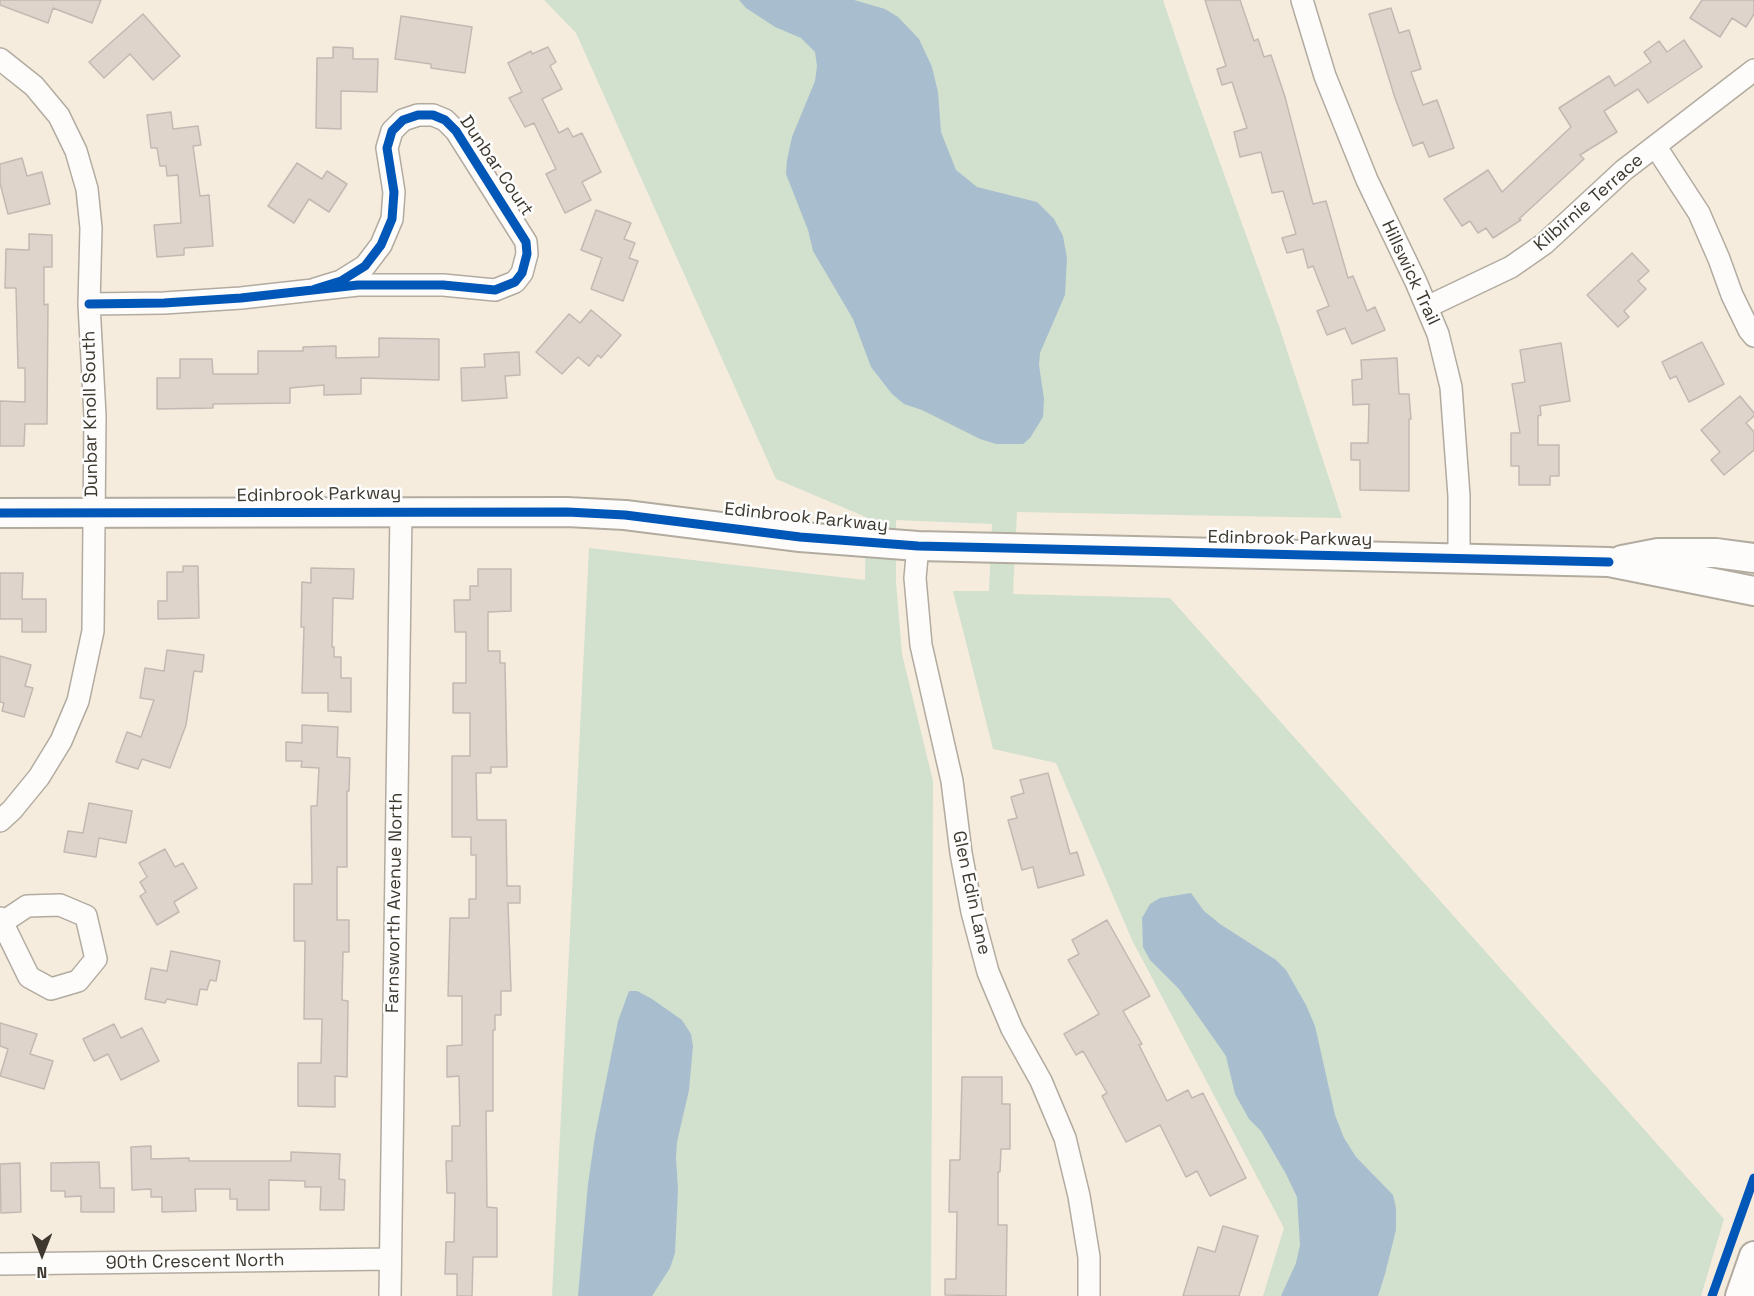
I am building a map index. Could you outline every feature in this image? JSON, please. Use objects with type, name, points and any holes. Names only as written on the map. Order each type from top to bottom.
[{"type":"street","name":"Hillswick Trail","points":[[1302,0],[1325,76],[1366,180],[1438,334],[1451,387],[1459,496],[1459,559]]},
{"type":"street","name":"Dunbar Knoll South","points":[[0,59],[34,86],[59,116],[76,151],[87,189],[91,228],[89,304],[95,416],[93,631],[78,701],[61,741],[39,777],[0,821]]},
{"type":"street","points":[[1656,147],[1754,70]]},
{"type":"street","name":"Dunbar Court","points":[[89,304],[164,303],[315,289],[401,284],[495,290],[515,282],[522,273],[527,254],[526,242],[456,131],[445,120],[433,115],[418,115],[403,120],[392,131],[387,148],[394,192],[392,219],[381,245],[365,266],[341,281],[315,289]]},
{"type":"street","name":"Kilbirnie Terrace","points":[[1427,307],[1511,267],[1544,243],[1599,192],[1656,147],[1699,213],[1732,295],[1754,336]]},
{"type":"street","name":"Farnsworth Avenue North","points":[[390,1296],[401,511]]},
{"type":"street","name":"Edinbrook Parkway","points":[[0,513],[567,512],[626,515],[800,537],[918,546],[1609,562],[1754,591]]},
{"type":"street","name":"Glen Edin Lane","points":[[918,546],[915,578],[921,645],[952,781],[961,853],[972,912],[988,972],[1012,1029],[1041,1081],[1065,1138],[1080,1196],[1089,1257],[1089,1296]]},
{"type":"street","name":"Edinbrook Parkway","points":[[1609,562],[1658,553],[1716,554],[1754,558]]},
{"type":"street","points":[[60,905],[86,916],[96,959],[78,981],[51,989],[29,977],[16,954],[2,920],[27,906],[60,905]]},
{"type":"street","points":[[1740,1296],[1754,1256]]},
{"type":"street","name":"90th Crescent North","points":[[0,1264],[390,1259]]},
{"type":"green space","points":[[544,0],[1163,0],[1279,326],[1342,518],[1017,512],[1013,594],[1170,598],[1724,1219],[1701,1296],[1263,1296],[1284,1228],[1132,940],[1056,763],[993,749],[953,591],[989,591],[992,524],[896,520],[896,583],[902,654],[933,781],[931,1296],[552,1296],[589,548],[865,580],[866,517],[776,479],[576,33]]},
{"type":"water","points":[[739,0],[854,0],[885,9],[898,17],[919,39],[932,67],[938,92],[941,132],[956,170],[977,187],[1037,202],[1054,219],[1063,236],[1067,258],[1065,295],[1040,353],[1039,365],[1044,399],[1043,417],[1030,438],[1023,444],[996,444],[980,439],[922,410],[904,404],[892,394],[871,367],[853,319],[813,251],[808,230],[786,174],[792,137],[815,81],[817,66],[815,52],[801,38],[775,27],[746,8]]},
{"type":"water","points":[[1191,893],[1204,911],[1220,924],[1276,960],[1286,970],[1306,1005],[1315,1026],[1335,1115],[1344,1138],[1356,1157],[1393,1195],[1396,1208],[1396,1230],[1378,1296],[1281,1296],[1296,1263],[1300,1245],[1297,1197],[1261,1131],[1249,1119],[1235,1094],[1226,1056],[1179,989],[1150,960],[1143,947],[1142,918],[1150,904],[1160,898]]},
{"type":"water","points":[[629,991],[637,991],[652,999],[682,1020],[691,1034],[693,1046],[689,1090],[677,1142],[678,1189],[675,1253],[670,1268],[652,1296],[578,1296],[588,1184],[595,1136],[618,1021]]},
{"type":"building","points":[[0,0],[101,0],[92,23],[53,8],[48,23],[0,5]]},
{"type":"building","points":[[1205,0],[1240,0],[1254,41],[1258,39],[1264,57],[1271,55],[1285,97],[1313,204],[1326,201],[1348,278],[1353,276],[1367,311],[1375,307],[1385,330],[1352,344],[1345,328],[1327,335],[1317,311],[1329,306],[1313,266],[1308,268],[1303,249],[1287,253],[1282,238],[1296,234],[1283,191],[1272,193],[1261,152],[1240,157],[1234,132],[1247,128],[1232,82],[1222,85],[1217,69],[1226,66]]},
{"type":"building","points":[[1702,0],[1754,0],[1754,14],[1746,27],[1732,18],[1720,37],[1690,18]]},
{"type":"building","points":[[1391,8],[1399,33],[1409,30],[1421,69],[1411,72],[1423,105],[1437,100],[1454,148],[1429,157],[1423,142],[1413,146],[1395,98],[1369,14]]},
{"type":"building","points":[[143,14],[180,56],[153,80],[130,54],[104,78],[89,62]]},
{"type":"building","points":[[401,16],[472,27],[465,73],[431,68],[431,64],[395,59]]},
{"type":"building","points":[[1684,40],[1702,67],[1648,103],[1638,89],[1604,111],[1617,132],[1580,155],[1584,159],[1519,219],[1521,220],[1493,238],[1486,228],[1478,233],[1470,221],[1462,226],[1444,199],[1488,170],[1502,192],[1571,127],[1559,108],[1609,76],[1615,86],[1651,62],[1644,52],[1659,41],[1667,52]]},
{"type":"building","points":[[333,47],[353,48],[353,59],[378,59],[377,92],[341,91],[341,129],[316,128],[317,58],[333,58]]},
{"type":"building","points":[[548,47],[556,62],[550,66],[562,89],[542,99],[559,133],[568,128],[573,137],[582,133],[601,172],[582,182],[591,200],[565,213],[546,174],[556,169],[534,123],[525,127],[509,98],[522,92],[508,63],[531,51],[532,54]]},
{"type":"building","points":[[171,112],[173,129],[198,126],[201,145],[193,146],[200,196],[209,195],[213,246],[184,248],[184,255],[157,257],[154,225],[181,223],[178,175],[167,176],[166,166],[160,166],[157,148],[151,148],[147,115]]},
{"type":"building","points":[[22,158],[27,176],[42,172],[50,204],[8,214],[0,183],[0,164]]},
{"type":"building","points":[[297,163],[322,179],[327,171],[347,184],[329,212],[309,199],[294,223],[268,206]]},
{"type":"building","points":[[596,210],[631,223],[624,239],[635,243],[629,258],[638,261],[623,301],[591,289],[602,258],[581,250]]},
{"type":"building","points":[[29,234],[52,235],[52,267],[44,267],[44,305],[48,304],[47,424],[25,424],[24,446],[0,446],[0,401],[25,402],[25,368],[18,368],[16,288],[5,288],[6,249],[29,250]]},
{"type":"building","points":[[1632,253],[1649,271],[1638,281],[1646,289],[1624,311],[1629,317],[1618,327],[1587,295]]},
{"type":"building","points":[[591,310],[621,335],[601,358],[598,355],[589,366],[578,357],[562,374],[536,352],[569,314],[580,323]]},
{"type":"building","points":[[379,338],[439,339],[439,380],[361,378],[361,394],[324,395],[324,385],[290,388],[290,403],[213,404],[213,408],[157,409],[157,378],[180,378],[180,359],[212,359],[213,374],[258,374],[258,351],[303,351],[303,347],[336,346],[336,358],[379,357]]},
{"type":"building","points":[[1702,342],[1724,384],[1689,402],[1676,376],[1670,379],[1662,362]]},
{"type":"building","points":[[1561,343],[1570,401],[1540,406],[1541,415],[1538,416],[1538,445],[1559,445],[1559,476],[1550,476],[1550,485],[1519,485],[1519,466],[1511,466],[1511,433],[1520,433],[1512,384],[1525,382],[1520,350]]},
{"type":"building","points":[[519,352],[520,375],[505,376],[507,398],[462,401],[461,368],[485,367],[484,354]]},
{"type":"building","points":[[1397,358],[1399,394],[1409,394],[1411,419],[1409,419],[1409,491],[1360,490],[1360,460],[1351,460],[1351,443],[1368,443],[1369,404],[1353,405],[1352,380],[1362,379],[1361,360]]},
{"type":"building","points":[[1740,396],[1754,413],[1754,416],[1746,423],[1754,432],[1754,450],[1724,475],[1711,460],[1720,452],[1701,430]]},
{"type":"building","points":[[183,566],[198,566],[199,618],[158,619],[158,601],[167,601],[167,572],[183,572]]},
{"type":"building","points":[[311,568],[354,569],[353,599],[333,598],[332,647],[334,647],[334,657],[341,657],[341,678],[351,678],[351,712],[328,711],[328,693],[302,693],[304,627],[301,627],[302,582],[311,583]]},
{"type":"building","points":[[478,569],[511,569],[511,611],[488,612],[488,651],[500,651],[500,663],[505,663],[507,767],[491,767],[491,773],[476,773],[477,820],[506,820],[507,886],[520,886],[520,903],[508,903],[511,991],[501,991],[501,1015],[495,1015],[493,1111],[486,1111],[487,1207],[497,1208],[497,1257],[473,1257],[472,1296],[457,1296],[457,1274],[445,1274],[446,1242],[454,1242],[455,1193],[447,1193],[446,1161],[452,1161],[452,1126],[460,1126],[459,1076],[447,1077],[447,1046],[462,1045],[462,996],[448,996],[450,918],[469,918],[469,899],[476,899],[476,855],[471,855],[471,837],[452,837],[452,756],[470,756],[470,713],[453,713],[453,683],[466,683],[466,632],[455,632],[454,600],[470,600],[470,586],[478,586]]},
{"type":"building","points":[[0,573],[23,573],[22,599],[46,599],[46,632],[22,632],[22,619],[0,619]]},
{"type":"building","points":[[167,650],[204,655],[202,672],[194,671],[186,725],[170,768],[142,759],[138,769],[116,762],[127,732],[141,737],[154,700],[140,698],[145,668],[164,671]]},
{"type":"building","points":[[0,656],[31,665],[25,686],[33,688],[24,717],[2,711],[4,703],[0,702]]},
{"type":"building","points":[[302,725],[338,727],[337,757],[350,758],[349,791],[347,791],[347,867],[337,867],[337,920],[349,920],[349,952],[343,952],[342,1000],[348,1001],[347,1077],[335,1076],[335,1107],[298,1106],[298,1063],[321,1063],[322,1019],[304,1019],[305,941],[294,941],[294,884],[312,884],[311,806],[317,806],[319,768],[301,767],[302,761],[286,761],[286,742],[302,743]]},
{"type":"building","points":[[1048,773],[1070,854],[1077,852],[1084,875],[1038,888],[1033,867],[1022,870],[1008,820],[1017,818],[1011,797],[1024,793],[1020,780]]},
{"type":"building","points":[[89,803],[132,811],[126,843],[99,838],[96,857],[64,852],[68,831],[83,833]]},
{"type":"building","points":[[165,849],[175,867],[183,863],[197,888],[174,902],[179,912],[157,925],[140,896],[146,892],[140,882],[147,877],[139,863]]},
{"type":"building","points":[[1107,920],[1150,996],[1123,1011],[1142,1044],[1139,1045],[1167,1101],[1188,1090],[1192,1098],[1203,1093],[1246,1178],[1210,1196],[1197,1171],[1186,1177],[1160,1125],[1126,1142],[1102,1096],[1107,1093],[1083,1051],[1076,1055],[1064,1034],[1099,1014],[1068,960],[1079,954],[1072,940]]},
{"type":"building","points":[[171,951],[220,961],[216,981],[210,980],[207,990],[200,989],[197,1005],[167,999],[165,1003],[145,999],[151,968],[167,971]]},
{"type":"building","points":[[0,1023],[37,1034],[30,1054],[53,1061],[44,1089],[0,1076],[8,1049],[0,1046]]},
{"type":"building","points":[[114,1024],[121,1038],[142,1028],[159,1061],[121,1080],[108,1054],[94,1061],[83,1039]]},
{"type":"building","points":[[962,1077],[1002,1077],[1002,1104],[1010,1104],[1010,1149],[1001,1149],[1000,1172],[998,1172],[998,1225],[1007,1225],[1006,1296],[945,1295],[945,1279],[956,1279],[957,1212],[949,1212],[950,1160],[960,1160]]},
{"type":"building","points":[[151,1146],[151,1159],[189,1158],[189,1161],[291,1161],[291,1152],[340,1154],[339,1179],[345,1180],[344,1210],[320,1210],[321,1187],[305,1187],[305,1181],[269,1180],[269,1210],[237,1210],[237,1199],[230,1199],[230,1189],[195,1189],[196,1211],[162,1212],[162,1197],[151,1197],[151,1189],[132,1190],[131,1147]]},
{"type":"building","points":[[99,1162],[100,1188],[114,1188],[114,1212],[81,1212],[81,1196],[65,1197],[65,1191],[51,1191],[51,1163]]},
{"type":"building","points":[[20,1163],[21,1212],[1,1213],[0,1164]]},
{"type":"building","points":[[1223,1226],[1258,1236],[1239,1296],[1183,1296],[1198,1247],[1215,1252]]},
{"type":"cycle path","points":[[89,304],[164,303],[241,298],[358,285],[443,285],[495,290],[515,282],[522,273],[527,254],[526,242],[456,131],[445,120],[433,115],[418,115],[403,120],[392,131],[387,148],[394,192],[392,219],[381,245],[365,266],[341,281],[315,289]]},
{"type":"cycle path","points":[[0,513],[567,512],[625,515],[800,537],[918,546],[1609,562]]},
{"type":"cycle path","points":[[1712,1296],[1754,1178]]}]
